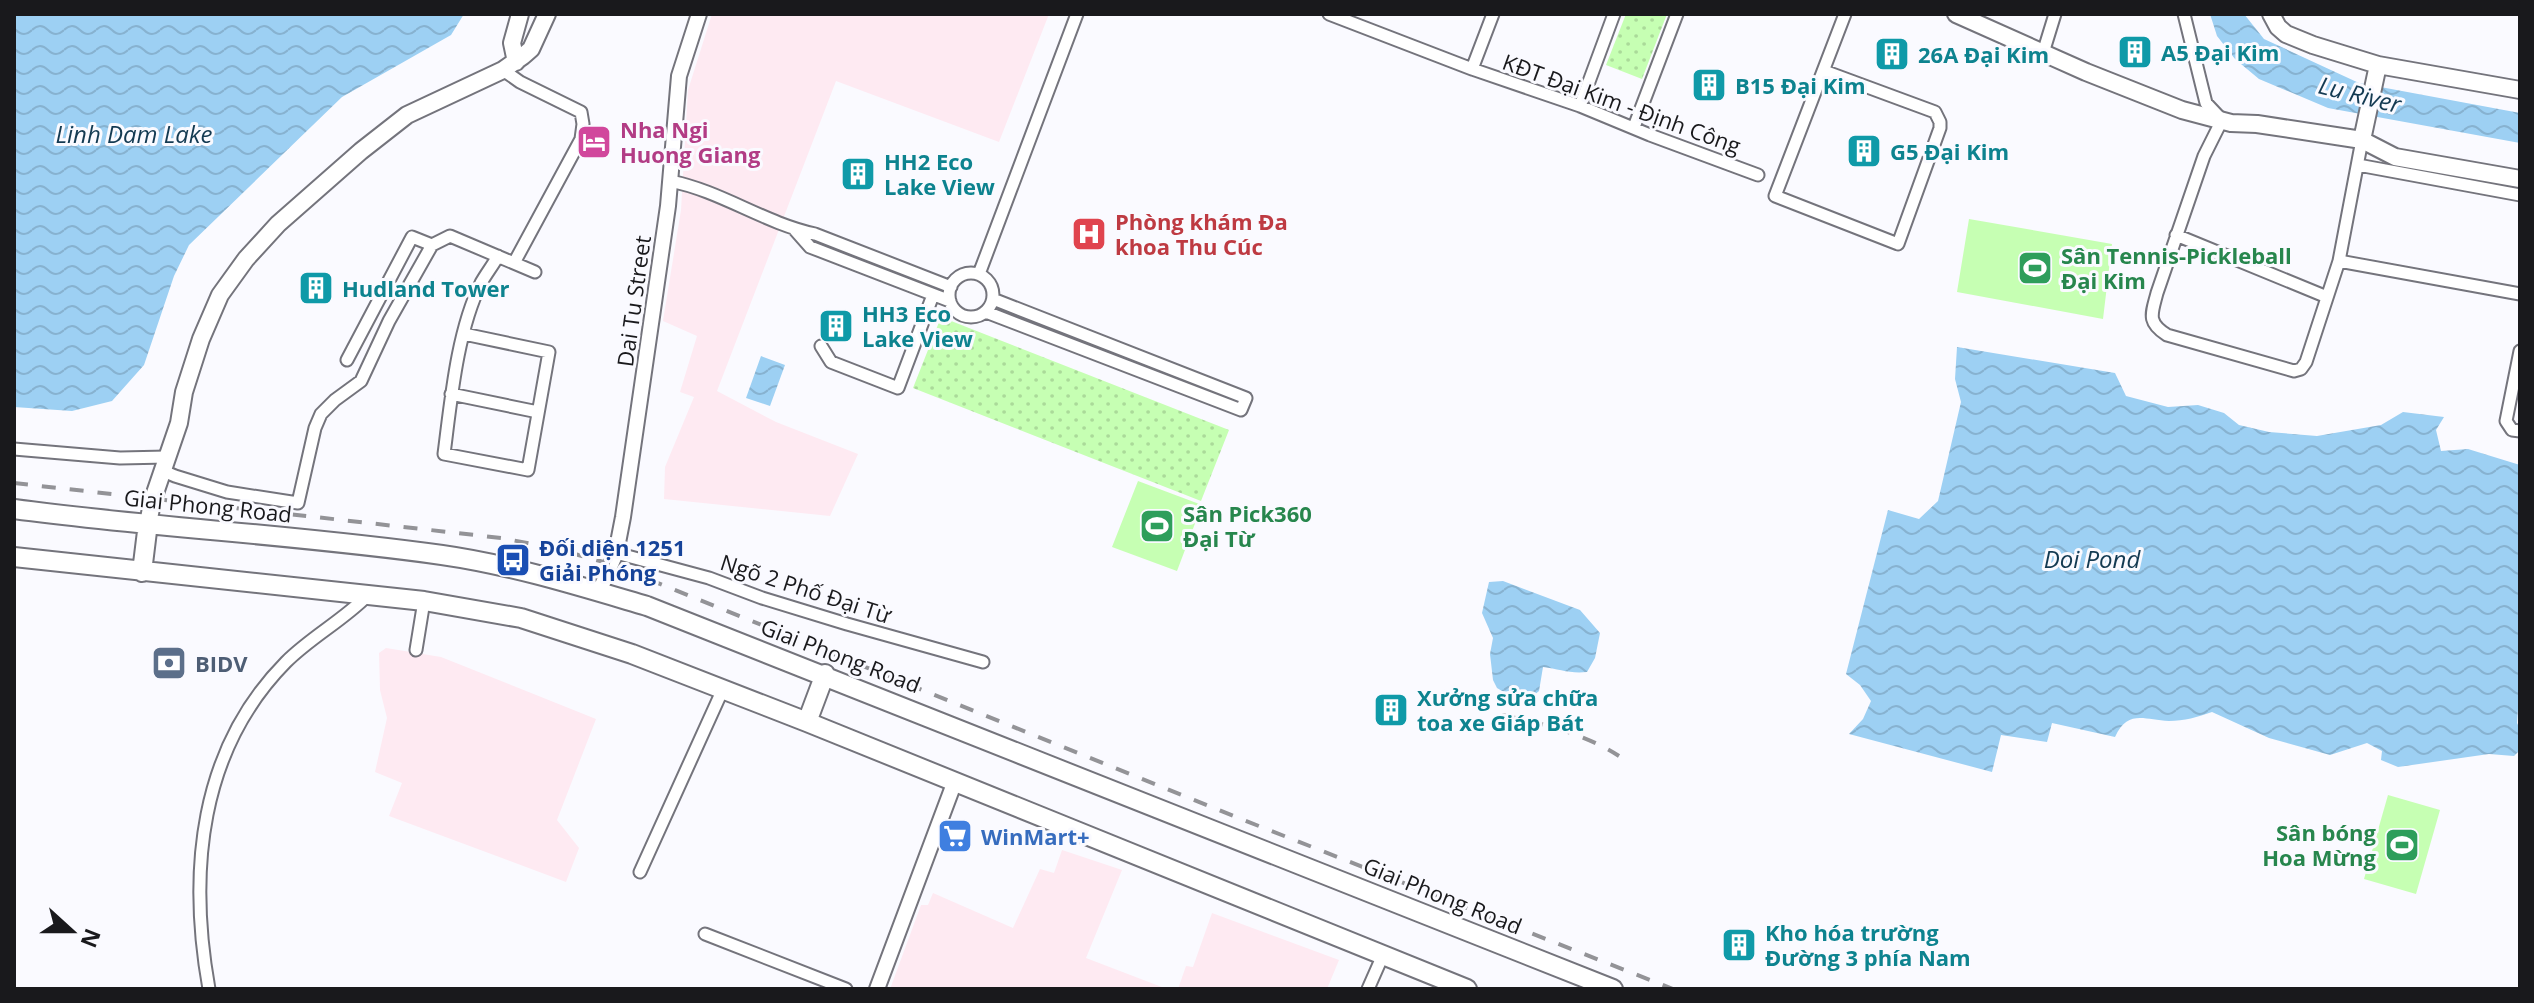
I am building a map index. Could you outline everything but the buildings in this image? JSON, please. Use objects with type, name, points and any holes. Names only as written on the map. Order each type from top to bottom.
[{"type":"main road","points":[[509,66],[520,14]]},
{"type":"main road","points":[[142,572],[153,499],[179,423],[184,392],[201,339],[220,295],[246,259],[278,224],[407,115],[509,66],[531,49],[547,14]]},
{"type":"main road","points":[[1956,14],[2182,110],[2222,120],[2364,132],[2395,157],[2520,179]]},
{"type":"main road","points":[[2271,14],[2286,34],[2376,72],[2520,90]]},
{"type":"main road","points":[[2364,132],[2376,72]]},
{"type":"main road","name":"Giai Phong Road","points":[[14,509],[444,556],[531,573],[647,606],[825,674],[1606,988]]},
{"type":"main road","points":[[14,557],[424,601],[521,618],[632,654],[723,689],[1467,989]]},
{"type":"main road","points":[[807,722],[825,674]]},
{"type":"street","name":"Dai Tu Street","points":[[599,592],[616,553],[654,309],[679,76],[699,14]]},
{"type":"street","points":[[979,274],[1077,14]]},
{"type":"street","name":"KĐT Đại Kim - Định Công","points":[[1329,14],[1758,175]]},
{"type":"street","name":"KĐT Đại Kim - Định Công","points":[[1472,69],[1493,14]]},
{"type":"street","points":[[1580,106],[1614,14]]},
{"type":"street","points":[[1634,127],[1677,14]]},
{"type":"street","points":[[1824,71],[1935,112],[1938,116],[1940,128],[1898,244],[1775,196],[1845,14]]},
{"type":"street","points":[[2043,53],[2055,14]]},
{"type":"street","points":[[2184,14],[2206,103],[2222,120],[2204,156],[2176,235],[2151,316],[2156,328],[2167,335],[2294,371],[2301,369],[2339,261],[2364,132]]},
{"type":"street","points":[[509,66],[520,82],[581,112],[583,124],[581,139],[568,166],[514,263]]},
{"type":"street","points":[[2358,165],[2520,195]]},
{"type":"street","points":[[670,181],[690,185],[792,228],[951,287]]},
{"type":"street","points":[[792,228],[810,247],[950,301],[958,313],[965,316],[979,316],[986,312],[993,299],[992,287],[979,274],[965,274],[954,281],[950,301]]},
{"type":"street","points":[[2176,235],[2327,297]]},
{"type":"street","points":[[14,449],[165,462],[168,473],[175,476],[227,492],[298,503],[321,414],[361,381],[389,321],[432,245],[450,236],[535,272]]},
{"type":"street","points":[[347,360],[412,237],[432,245]]},
{"type":"street","points":[[464,334],[549,352],[528,470],[444,454],[451,394],[464,334],[481,283],[498,256]]},
{"type":"street","points":[[2339,261],[2520,294]]},
{"type":"street","points":[[821,346],[831,362],[898,388],[933,295]]},
{"type":"street","points":[[986,312],[1241,410],[1246,398],[993,299]]},
{"type":"street","points":[[2520,351],[2506,421],[2512,430],[2520,431]]},
{"type":"street","points":[[451,394],[538,412]]},
{"type":"street","name":"Ngõ 2 Phố Đại Từ","points":[[616,553],[709,578],[762,598],[983,662]]},
{"type":"street","points":[[209,989],[198,900],[200,861],[204,823],[224,758],[245,712],[267,683],[311,639],[367,596]]},
{"type":"street","points":[[416,650],[424,601]]},
{"type":"street","points":[[640,872],[723,689]]},
{"type":"street","points":[[877,989],[955,781]]},
{"type":"street","points":[[705,934],[846,989]]},
{"type":"street","points":[[1368,989],[1383,955]]},
{"type":"shaded area","points":[[712,14],[1049,14],[999,142],[836,81],[717,391],[776,422],[858,454],[830,516],[664,499],[665,467],[694,397],[680,392],[697,336],[663,321],[681,210],[688,90]]},
{"type":"shaded area","points":[[386,648],[441,657],[596,719],[557,820],[579,848],[566,882],[389,816],[402,783],[375,772],[387,718],[380,690],[379,653]]},
{"type":"shaded area","points":[[1062,850],[1122,870],[1086,958],[1167,989],[890,989],[921,905],[928,905],[933,893],[1013,928],[1040,869],[1054,873]]},
{"type":"shaded area","points":[[1212,913],[1339,960],[1327,989],[1178,989],[1186,966],[1193,967]]},
{"type":"green space","points":[[1626,14],[1667,14],[1642,79],[1606,65]]},
{"type":"green space","name":"Sân Tennis-Pickleball Đại Kim","points":[[1969,219],[2112,244],[2103,319],[1957,292]]},
{"type":"green space","points":[[941,317],[1229,430],[1201,501],[913,388]]},
{"type":"green space","name":"Sân Pick360 Đại Từ","points":[[1138,481],[1202,505],[1177,571],[1112,547]]},
{"type":"green space","name":"Sân bóng Hoa Mừng","points":[[2388,795],[2440,810],[2416,894],[2364,879]]},
{"type":"water","name":"Linh Dam Lake","points":[[14,14],[464,14],[451,35],[342,97],[189,245],[174,276],[144,365],[112,401],[72,411],[14,407]]},
{"type":"water","name":"Lu River","points":[[2210,14],[2244,14],[2264,39],[2359,83],[2520,113],[2520,143],[2328,108],[2259,79],[2235,59],[2217,36]]},
{"type":"water","name":"Doi Pond","points":[[1957,347],[2115,373],[2126,396],[2168,407],[2198,405],[2224,413],[2239,425],[2269,432],[2317,436],[2381,425],[2403,412],[2444,417],[2436,430],[2441,451],[2468,449],[2520,465],[2520,681],[2517,723],[2520,750],[2514,756],[2489,754],[2398,767],[2381,760],[2382,751],[2367,743],[2330,755],[2269,738],[2212,712],[2175,721],[2131,719],[2115,737],[2052,723],[2047,742],[2001,735],[1992,772],[1849,734],[1863,719],[1871,701],[1860,685],[1846,674],[1888,510],[1919,519],[1938,501],[1961,402],[1955,379]]},
{"type":"water","points":[[761,356],[785,365],[770,406],[746,398]]},
{"type":"water","points":[[1503,581],[1580,610],[1600,633],[1595,658],[1587,672],[1543,667],[1539,691],[1533,696],[1507,694],[1497,688],[1490,654],[1493,638],[1482,613],[1489,582]]},
{"type":"railway","points":[[14,483],[501,538],[611,564],[1241,819],[1673,989]]},
{"type":"railway","points":[[1502,715],[1577,735],[1619,756]]},
{"type":"place","name":"A5 Đại Kim","points":[[2135,52]]},
{"type":"place","name":"26A Đại Kim","points":[[1892,54]]},
{"type":"place","name":"B15 Đại Kim","points":[[1709,85]]},
{"type":"place","name":"Nha Ngi Huong Giang","points":[[594,142]]},
{"type":"place","name":"G5 Đại Kim","points":[[1864,151]]},
{"type":"place","name":"HH2 Eco Lake View","points":[[858,174]]},
{"type":"place","name":"Phòng khám Đa khoa Thu Cúc","points":[[1089,234]]},
{"type":"place","name":"Sân Tennis-Pickleball Đại Kim","points":[[2035,268]]},
{"type":"place","name":"Hudland Tower","points":[[316,288]]},
{"type":"place","name":"HH3 Eco Lake View","points":[[836,326]]},
{"type":"place","name":"Sân Pick360 Đại Từ","points":[[1157,526]]},
{"type":"place","name":"Đối diện 1251 Giải Phóng","points":[[513,560]]},
{"type":"place","name":"BIDV","points":[[169,663]]},
{"type":"place","name":"Xưởng sửa chữa toa xe Giáp Bát","points":[[1391,710]]},
{"type":"place","name":"WinMart+","points":[[955,836]]},
{"type":"place","name":"Sân bóng Hoa Mừng","points":[[2402,845]]},
{"type":"place","name":"Kho hóa trường Đường 3 phía Nam","points":[[1739,945]]}]
